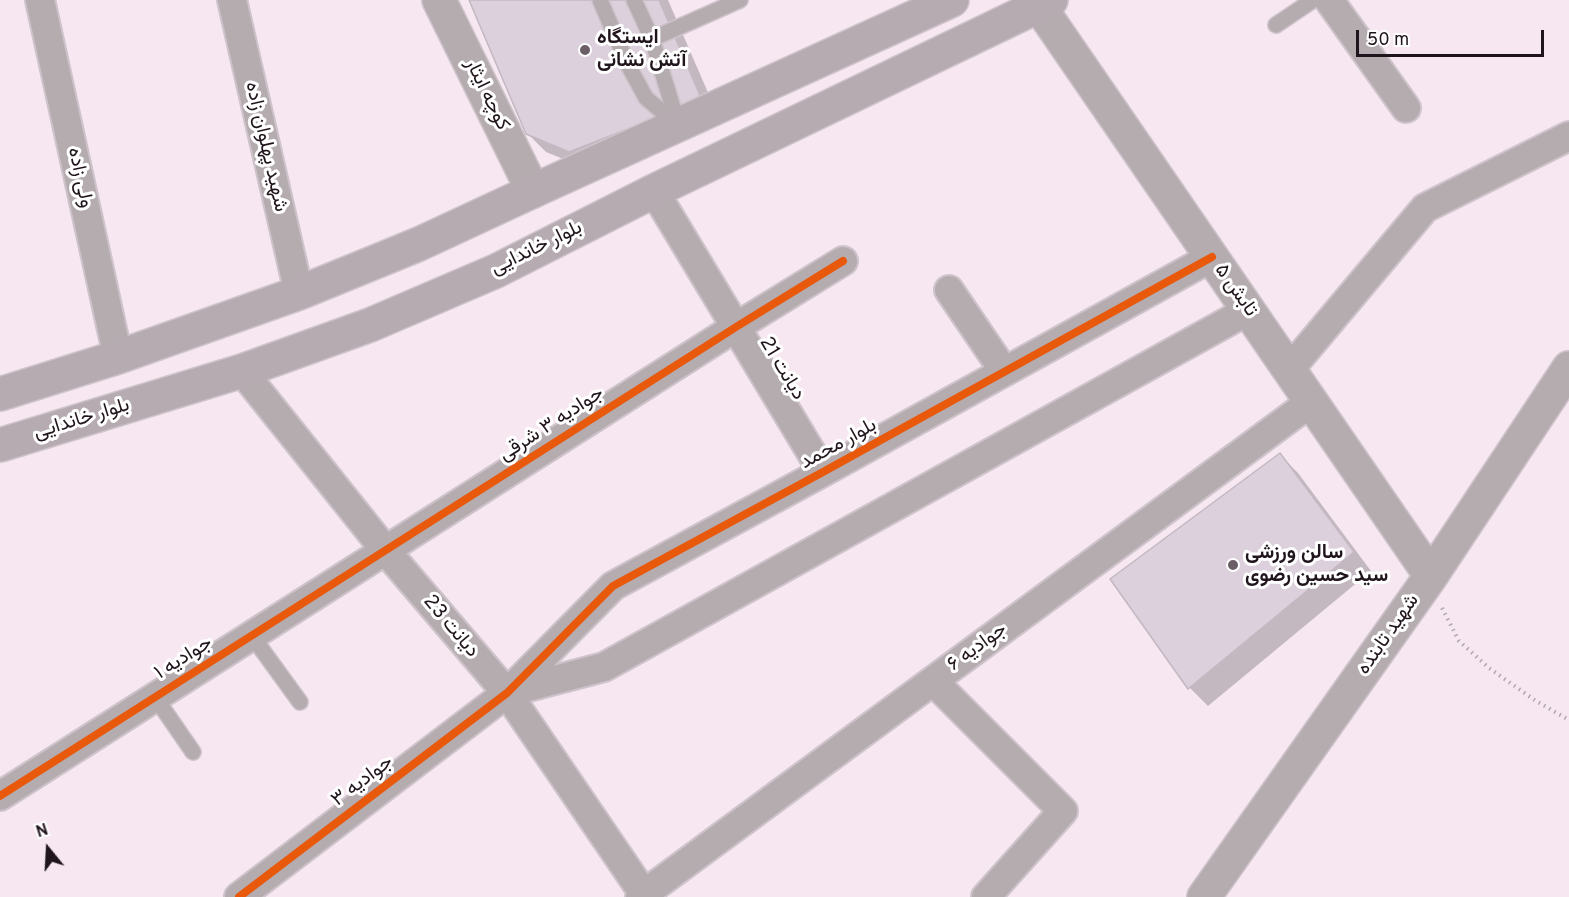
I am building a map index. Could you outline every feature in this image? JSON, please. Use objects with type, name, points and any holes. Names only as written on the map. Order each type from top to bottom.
[{"type":"main road","points":[[0,394],[118,357],[299,293],[419,244],[952,0]]},
{"type":"main road","name":"بلوار خاندایی","points":[[0,445],[242,371],[370,325],[496,271],[654,191],[1045,3]]},
{"type":"street","name":"ولی زاده","points":[[40,0],[118,357]]},
{"type":"street","name":"شهید پهلوان زاده","points":[[232,0],[299,293]]},
{"type":"street","name":"کوچه ایثار","points":[[439,0],[533,191]]},
{"type":"street","points":[[1329,0],[1406,108]]},
{"type":"street","name":"تابش ۵","points":[[1045,3],[1212,257],[1431,576]]},
{"type":"street","points":[[1289,370],[1425,208],[1569,136]]},
{"type":"street","name":"دیانت 21","points":[[654,191],[823,472]]},
{"type":"street","name":"بلوار محمد","points":[[507,693],[613,586],[1212,257]]},
{"type":"street","name":"جوادیه ۳ شرقی","points":[[386,551],[843,261]]},
{"type":"street","points":[[949,290],[1004,371]]},
{"type":"street","points":[[507,693],[604,667],[1249,310]]},
{"type":"street","name":"شهید تابنده","points":[[1204,897],[1431,576],[1569,369]]},
{"type":"street","name":"دیانت 23","points":[[242,371],[386,551],[507,693],[643,896]]},
{"type":"street","name":"جوادیه ۶","points":[[643,896],[1311,402]]},
{"type":"street","name":"جوادیه ۱","points":[[0,796],[386,551]]},
{"type":"street","points":[[933,681],[1064,811],[986,897]]},
{"type":"street","name":"جوادیه ۳","points":[[239,897],[507,693]]},
{"type":"lane","points":[[600,0],[628,65],[646,99],[678,125]]},
{"type":"lane","points":[[634,0],[652,39],[678,125]]},
{"type":"lane","points":[[652,39],[740,0]]},
{"type":"lane","points":[[1276,25],[1312,0]]},
{"type":"lane","points":[[252,636],[300,702]]},
{"type":"lane","points":[[156,697],[193,752]]},
{"type":"path","points":[[1431,576],[1443,610],[1459,641],[1489,668],[1536,701],[1569,720]]},
{"type":"building","name":"ایستگاه آتش نشانی","points":[[469,0],[659,0],[702,100],[569,152],[526,134]]},
{"type":"building","name":"سالن ورزشی سید حسین رضوی","points":[[1280,453],[1354,552],[1188,689],[1110,579]]},
{"type":"cycle path","points":[[239,897],[507,693],[613,586],[1212,257]]},
{"type":"cycle path","points":[[0,796],[843,261]]},
{"type":"place","name":"ایستگاه آتش نشانی","points":[[585,50]]},
{"type":"place","name":"سالن ورزشی سید حسین رضوی","points":[[1233,565]]}]
